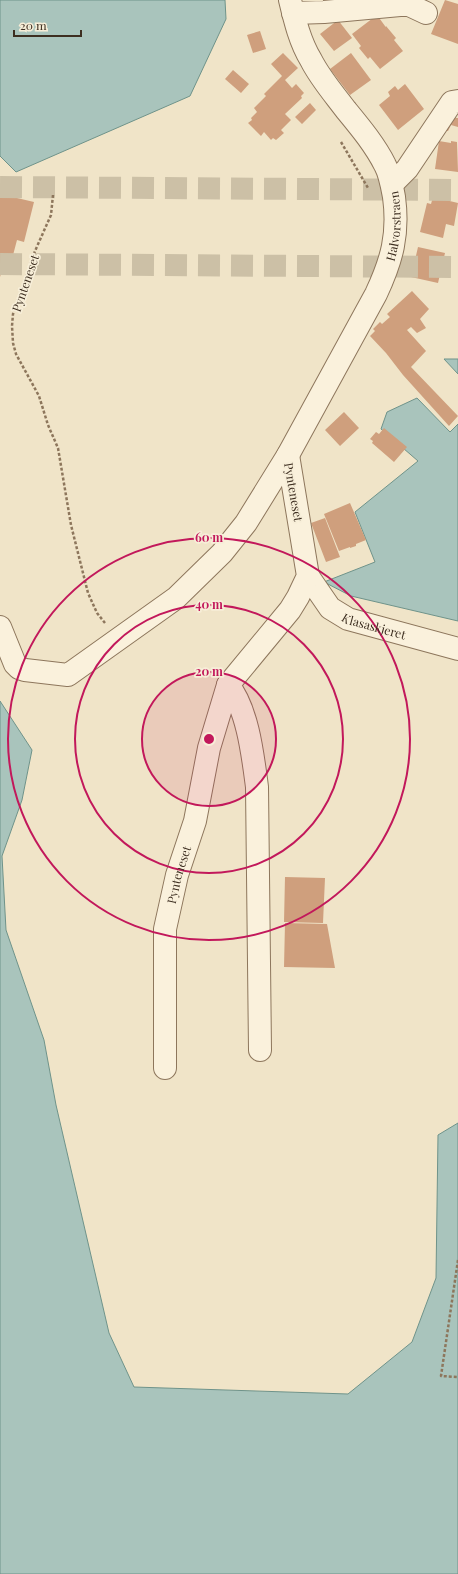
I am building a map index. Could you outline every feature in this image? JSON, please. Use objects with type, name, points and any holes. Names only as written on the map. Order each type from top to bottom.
[{"type":"street","points":[[292,7],[324,12],[390,5],[416,6]]},
{"type":"street","name":"Halvorstraen","points":[[288,455],[376,294],[386,273],[393,250],[396,230],[396,208],[392,184],[386,166],[373,145],[310,60],[300,38],[292,7]]},
{"type":"street","points":[[392,184],[407,169],[452,102],[458,101]]},
{"type":"street","name":"Pynteneset","points":[[165,1068],[166,929],[177,874],[195,821],[209,748],[228,685],[290,610],[308,576],[288,455]]},
{"type":"street","name":"Pynteneset","points":[[0,627],[15,664],[19,668],[68,675],[176,598],[218,558],[246,523],[288,455]]},
{"type":"street","name":"Klasaskjeret","points":[[308,576],[330,608],[348,619],[458,649]]},
{"type":"street","points":[[228,685],[236,694],[242,710],[254,765],[257,787],[260,1050]]},
{"type":"path","points":[[338,138],[370,191]]},
{"type":"path","name":"Pynteneset","points":[[53,195],[51,215],[35,251],[13,314],[13,343],[16,354],[39,396],[48,425],[58,448],[71,525],[88,593],[97,613],[117,640]]},
{"type":"path","points":[[458,1260],[441,1376],[458,1377]]},
{"type":"water","points":[[0,0],[225,0],[226,19],[190,96],[16,172],[0,156]]},
{"type":"water","points":[[444,359],[458,359],[458,374]]},
{"type":"water","points":[[417,398],[450,432],[458,424],[458,621],[351,596],[324,582],[375,562],[355,512],[418,461],[381,429],[387,412]]},
{"type":"water","points":[[0,701],[32,750],[22,800],[2,856],[6,930],[44,1040],[56,1105],[109,1333],[134,1387],[348,1394],[412,1342],[436,1278],[438,1135],[458,1123],[458,1574],[0,1574]]},
{"type":"building","points":[[445,0],[458,4],[458,44],[431,34]]},
{"type":"building","points":[[377,15],[385,27],[386,26],[396,38],[394,40],[403,51],[380,69],[370,57],[368,59],[359,48],[361,46],[352,34]]},
{"type":"building","points":[[338,20],[352,38],[334,51],[320,34]]},
{"type":"building","points":[[260,31],[266,49],[253,53],[247,35]]},
{"type":"building","points":[[283,53],[298,68],[285,80],[292,88],[296,84],[304,93],[301,96],[302,98],[285,114],[291,120],[281,130],[284,133],[276,140],[273,138],[271,140],[264,132],[261,136],[248,123],[257,112],[254,108],[266,96],[264,94],[282,76],[271,64]]},
{"type":"building","points":[[351,53],[371,80],[350,95],[330,69]]},
{"type":"building","points":[[233,70],[249,84],[241,93],[225,79]]},
{"type":"building","points":[[405,84],[424,109],[398,130],[379,105],[390,96],[388,92],[395,86],[398,90]]},
{"type":"building","points":[[310,103],[316,110],[302,124],[295,117]]},
{"type":"building","points":[[446,117],[458,118],[458,127],[451,125],[448,131],[438,130]]},
{"type":"building","points":[[439,141],[451,143],[451,141],[457,142],[458,172],[435,169]]},
{"type":"building","points":[[0,194],[34,202],[24,242],[17,240],[12,259],[6,257],[0,277]]},
{"type":"building","points":[[433,197],[458,203],[454,226],[446,224],[443,238],[420,232],[427,203],[431,204]]},
{"type":"building","points":[[418,247],[445,253],[438,283],[411,277],[414,267],[410,266],[411,259],[415,260]]},
{"type":"building","points":[[412,291],[429,309],[420,319],[426,328],[417,333],[411,327],[407,330],[426,351],[411,367],[458,416],[449,426],[370,336],[375,331],[373,329],[380,322],[382,324],[390,317],[387,314]]},
{"type":"building","points":[[344,412],[359,428],[340,446],[325,430]]},
{"type":"building","points":[[384,428],[407,447],[394,462],[372,443],[373,441],[370,439],[376,432],[379,434]]},
{"type":"building","points":[[350,503],[366,540],[356,544],[356,546],[339,551],[324,514]]},
{"type":"building","points":[[325,518],[340,557],[326,562],[311,523]]},
{"type":"building","points":[[285,877],[325,878],[323,923],[284,922]]},
{"type":"building","points":[[285,923],[327,924],[335,968],[284,967]]},
{"type":"tunnel","points":[[0,187],[458,190]]},
{"type":"tunnel","points":[[0,264],[458,267]]}]
